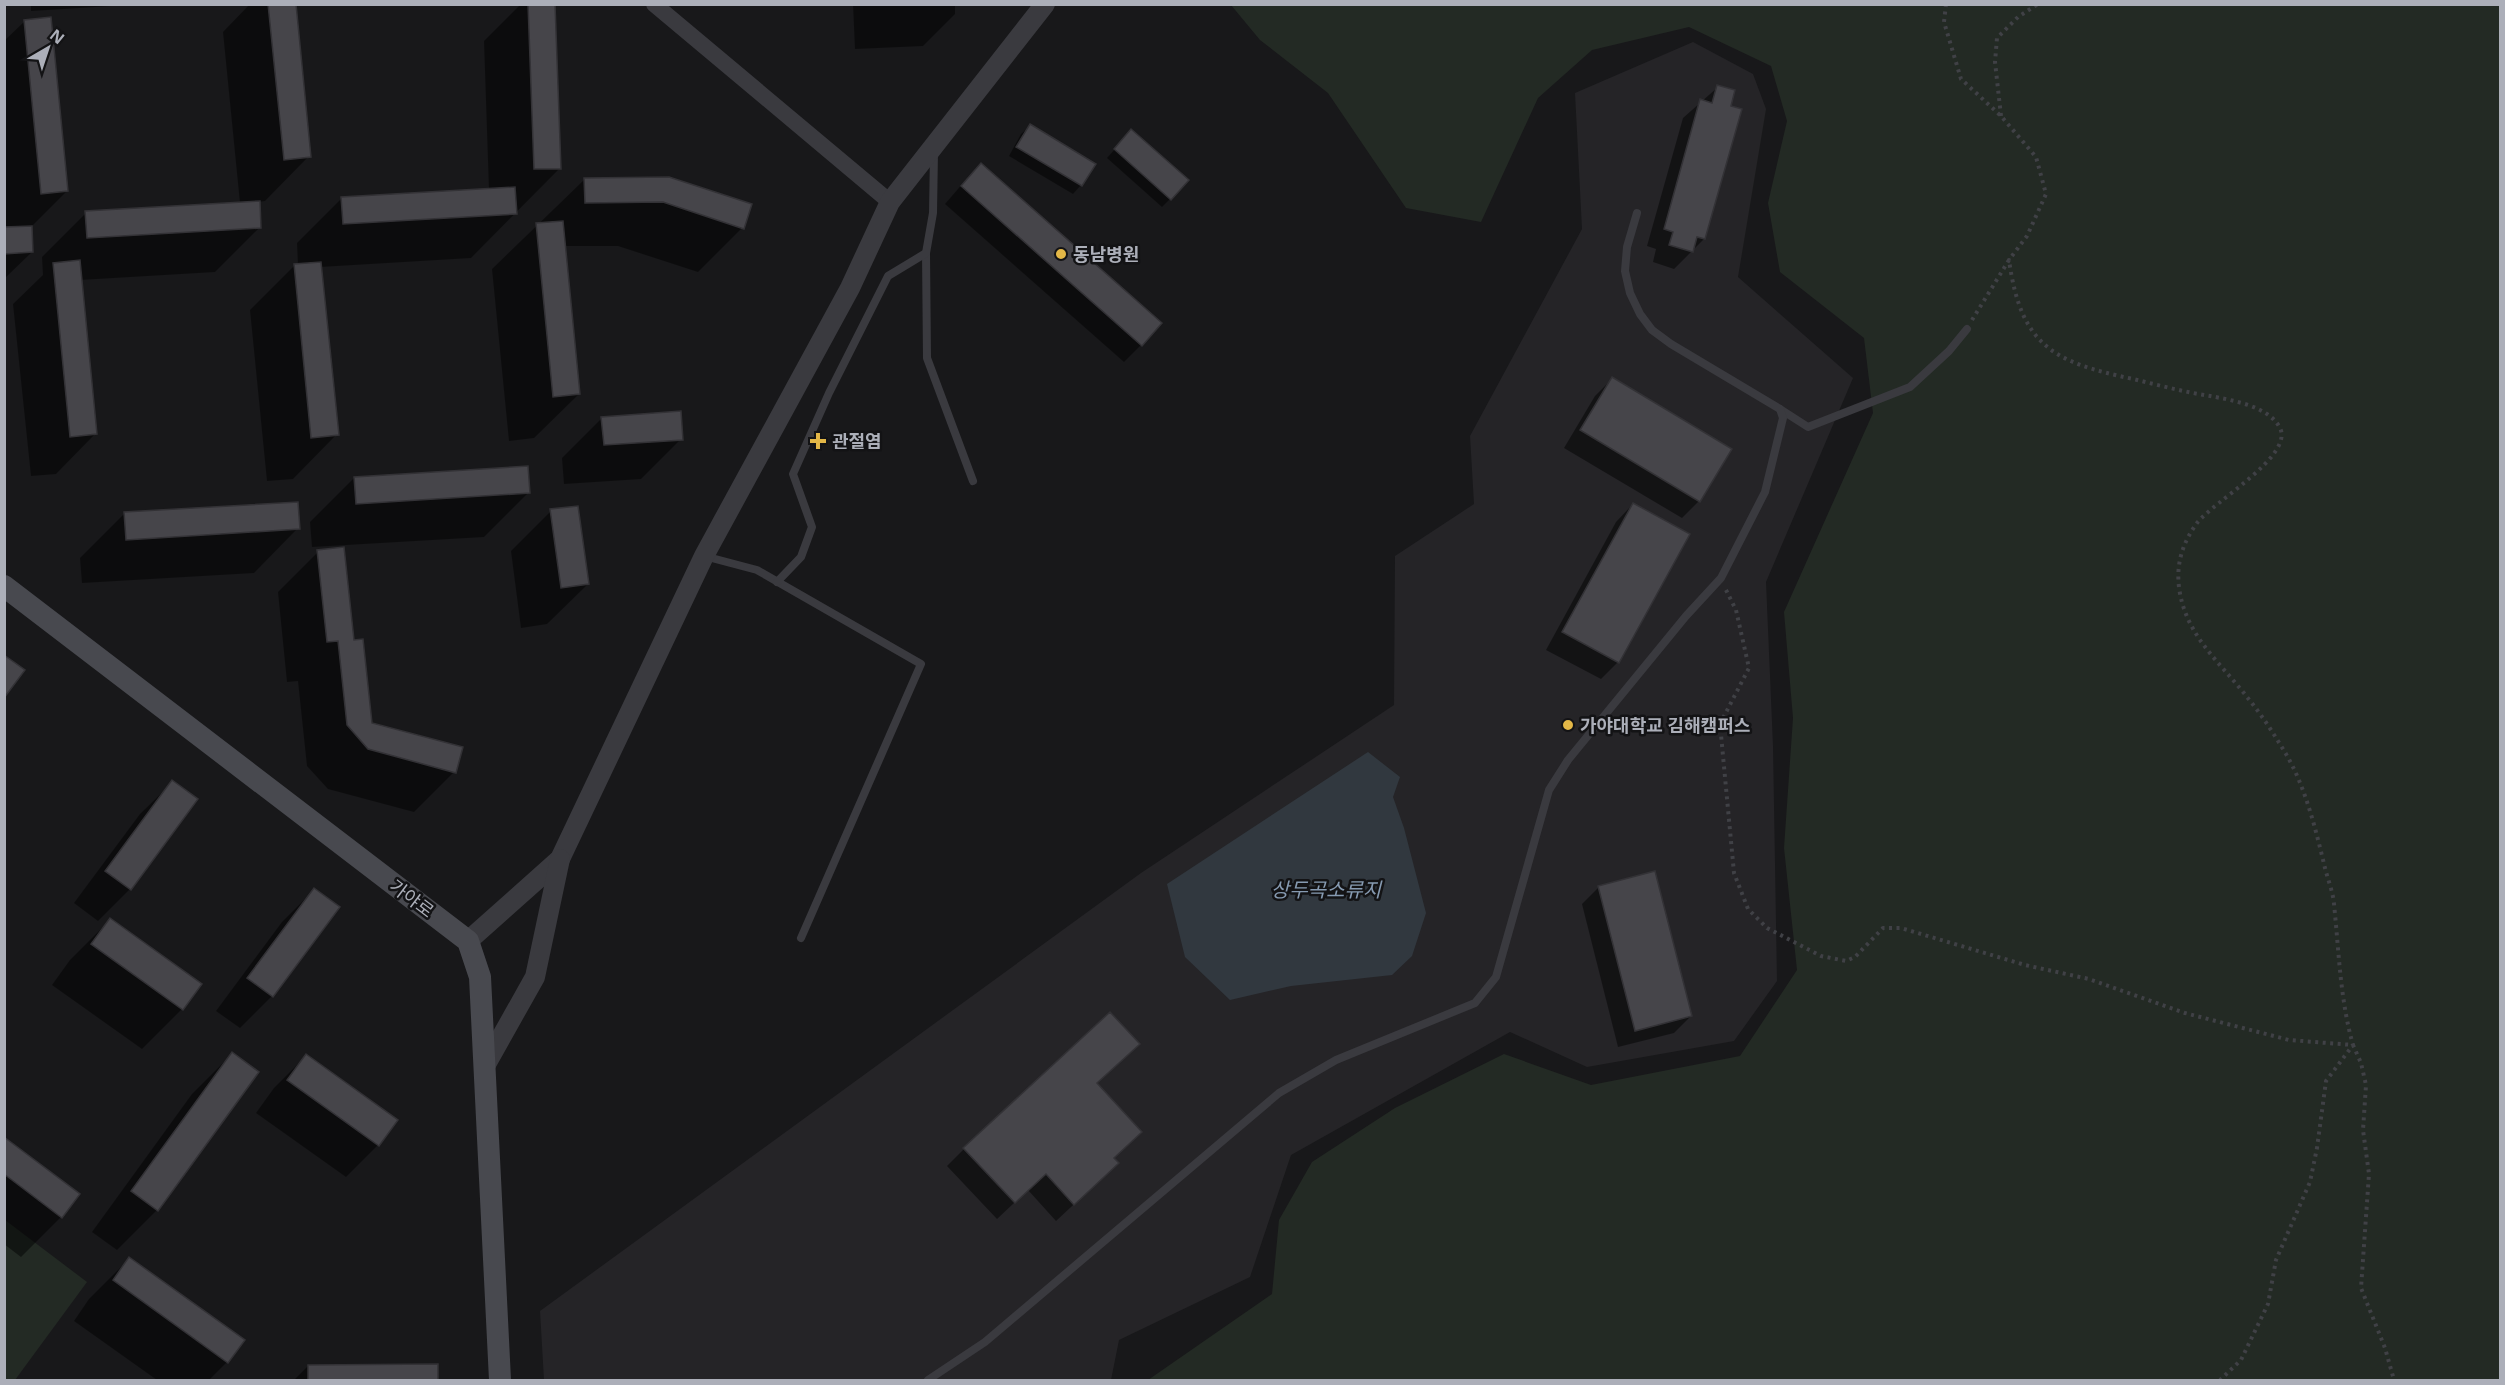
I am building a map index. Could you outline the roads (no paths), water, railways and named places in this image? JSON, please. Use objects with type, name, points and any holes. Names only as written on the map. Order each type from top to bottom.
[{"type":"main road","name":"가야로","points":[[4,586],[468,941]]},
{"type":"main road","points":[[468,941],[480,977],[500,1380]]},
{"type":"street","points":[[654,4],[890,202]]},
{"type":"street","points":[[485,1066],[535,978],[560,859],[704,556],[850,288],[890,202],[1045,4]]},
{"type":"street","points":[[468,941],[560,859]]},
{"type":"lane","points":[[934,146],[933,213],[926,253],[927,358],[973,481]]},
{"type":"lane","points":[[1637,213],[1627,247],[1625,271],[1630,293],[1640,314],[1652,330],[1808,427],[1911,387],[1949,351],[1967,329]]},
{"type":"lane","points":[[777,582],[801,557],[812,527],[793,474],[829,393],[888,276],[926,253]]},
{"type":"lane","points":[[928,1380],[985,1342],[1279,1093],[1336,1060],[1474,1003],[1496,977],[1550,790],[1568,760],[1686,616],[1721,578],[1765,492],[1783,418],[1780,408]]},
{"type":"lane","points":[[704,556],[757,570],[921,664],[801,938]]},
{"type":"water","name":"상두곡소류지","points":[[1368,752],[1400,777],[1393,797],[1404,828],[1426,913],[1412,956],[1392,975],[1291,986],[1230,1000],[1185,957],[1167,884]]},
{"type":"place","name":"동남병원","points":[[1061,254]]},
{"type":"place","name":"관절염","points":[[818,441]]},
{"type":"place","name":"가야대학교 김해캠퍼스","points":[[1568,725]]}]
